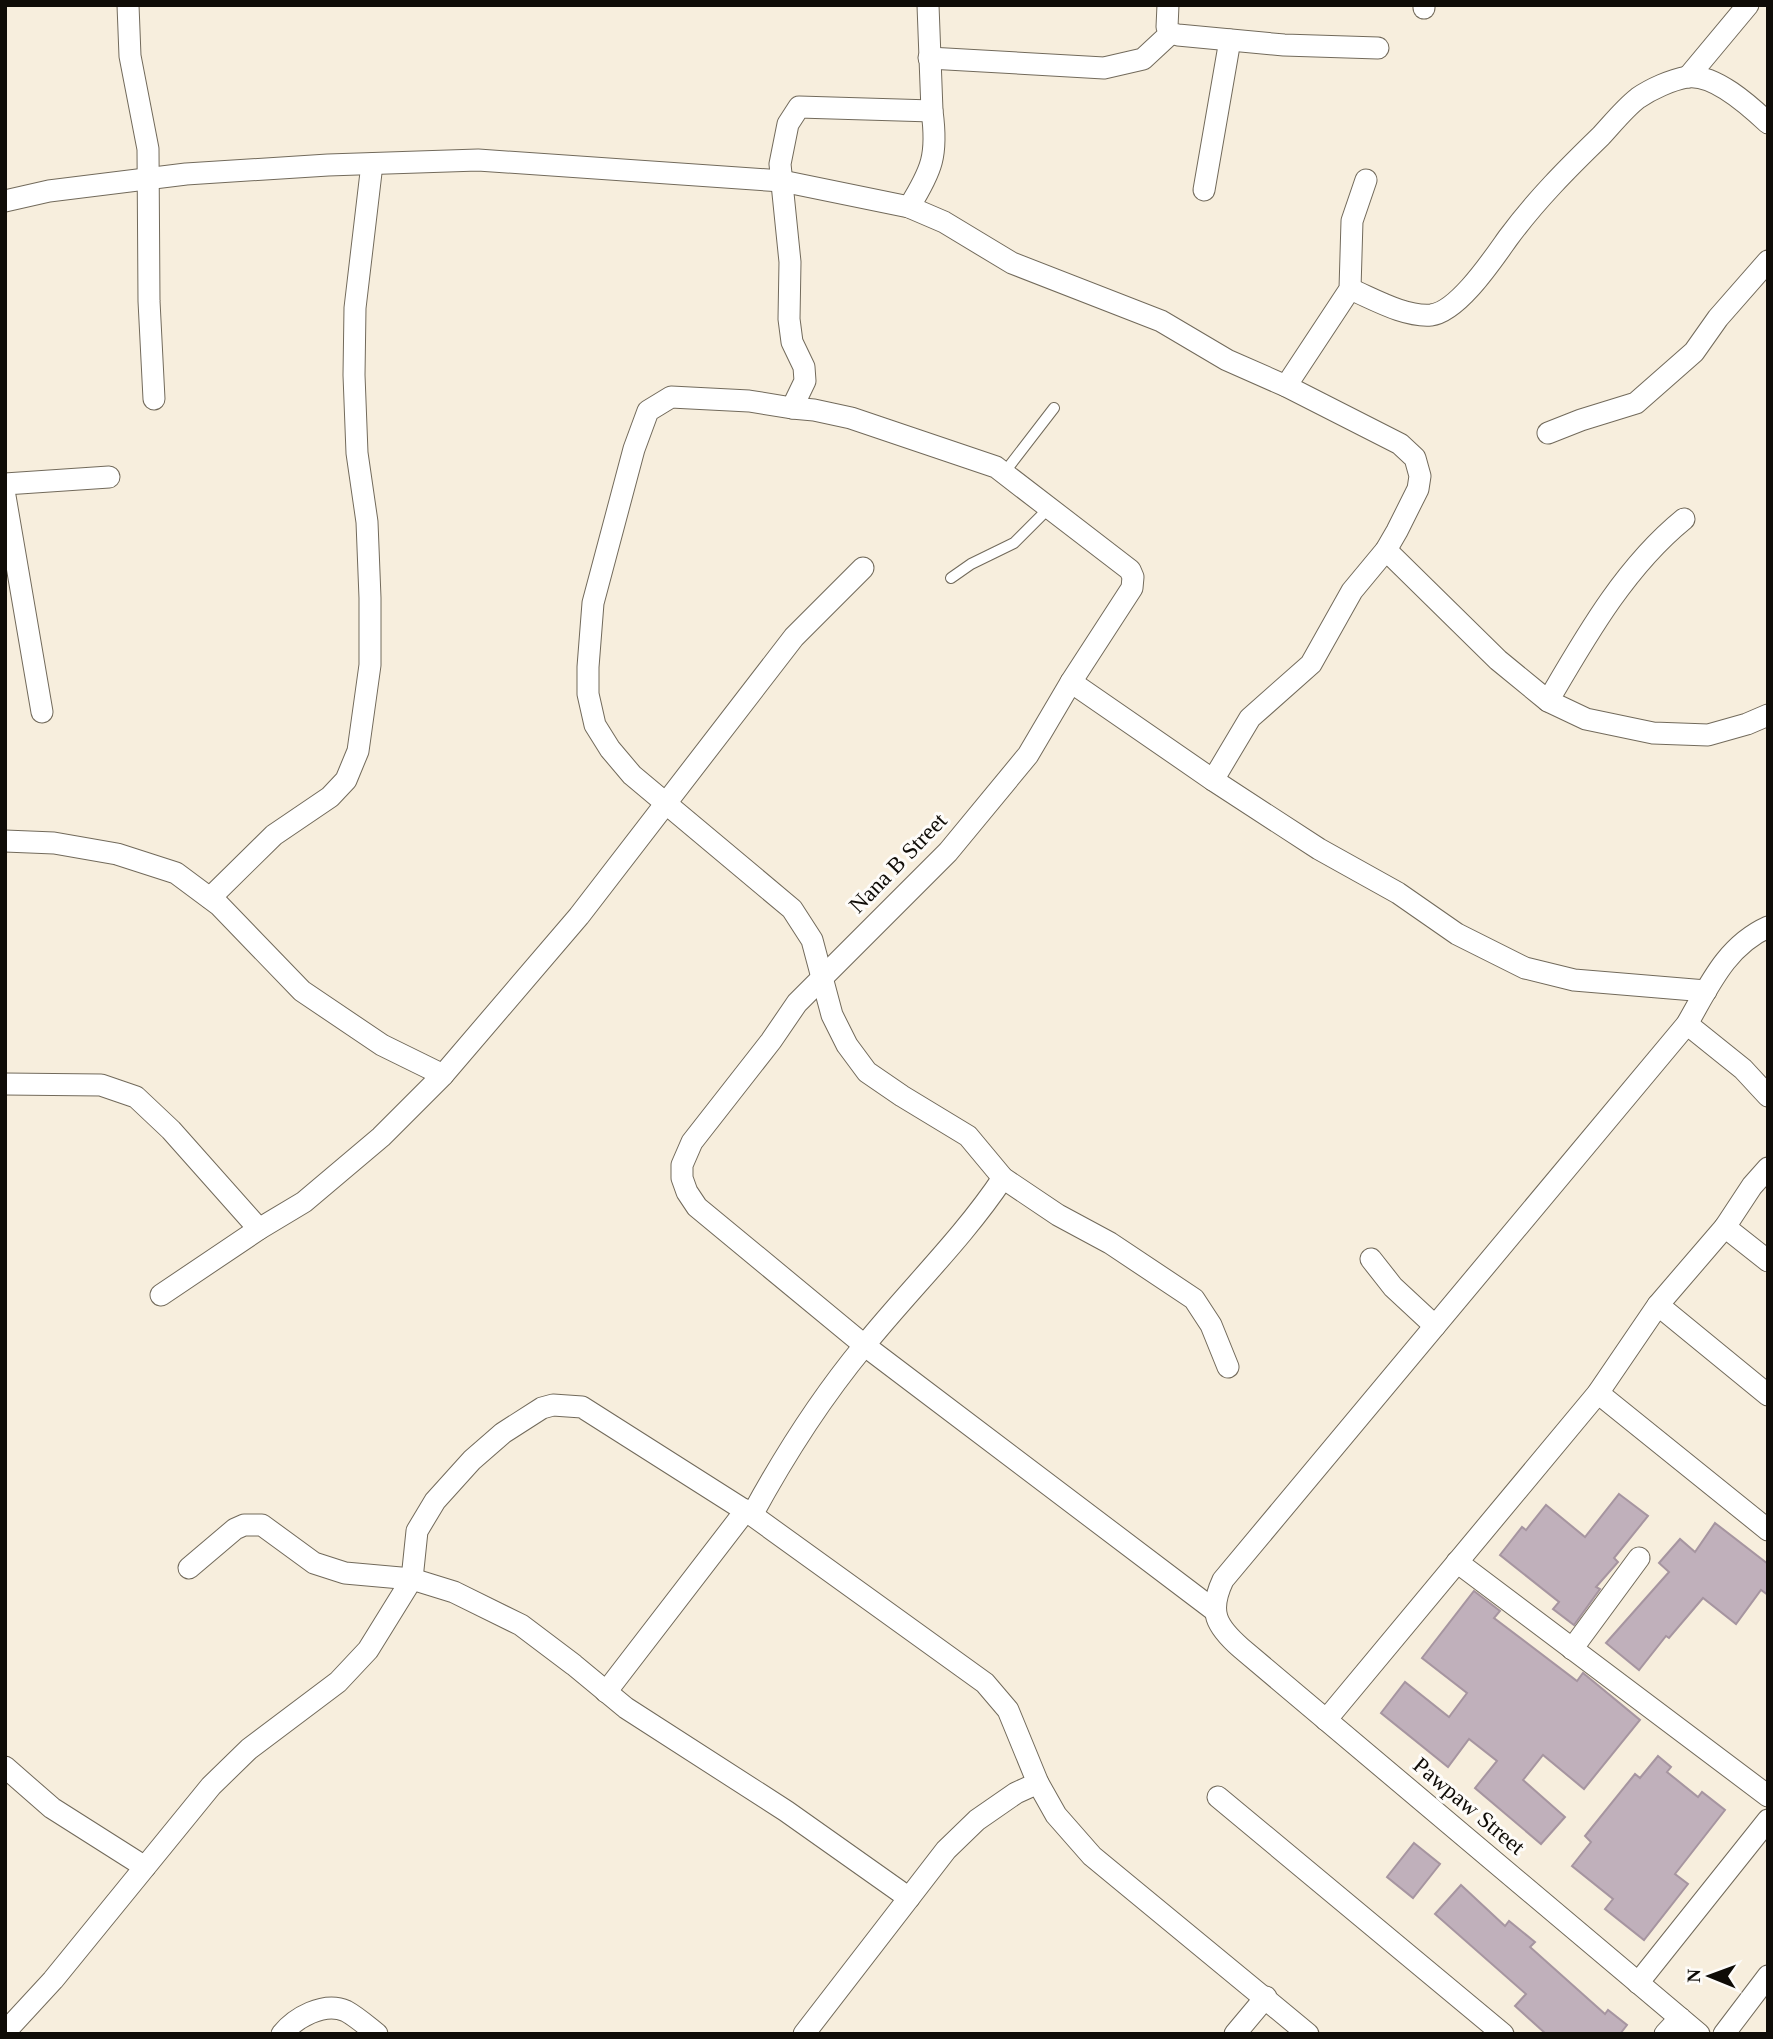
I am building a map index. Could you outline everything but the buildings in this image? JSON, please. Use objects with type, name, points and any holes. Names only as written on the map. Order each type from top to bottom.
[{"type":"street","points":[[128,5],[130,56],[148,149],[149,301],[154,399]]},
{"type":"street","points":[[909,207],[932,164],[936,139],[932,111],[928,5]]},
{"type":"street","points":[[1168,5],[1167,27],[1171,33],[1284,45],[1378,48]]},
{"type":"street","points":[[1688,77],[1748,5]]},
{"type":"street","points":[[929,58],[1104,68],[1143,59],[1171,33]]},
{"type":"street","points":[[1204,190],[1230,40]]},
{"type":"street","points":[[1350,289],[1412,314],[1433,315],[1451,305],[1484,271],[1524,216],[1556,180],[1636,100],[1664,85],[1688,77],[1708,81],[1746,103],[1768,123]]},
{"type":"street","points":[[792,408],[805,381],[804,367],[792,342],[789,320],[790,262],[780,164],[788,124],[799,107],[932,111]]},
{"type":"street","points":[[5,201],[49,191],[149,178],[478,160],[782,181],[909,207],[944,222],[1012,263],[1161,321],[1227,360],[1286,386],[1400,444],[1415,458],[1420,476],[1418,488],[1386,550],[1352,591],[1311,664],[1250,718],[1213,780]]},
{"type":"street","points":[[210,898],[274,835],[330,796],[346,780],[358,751],[370,665],[370,598],[367,522],[357,453],[355,308],[372,164]]},
{"type":"street","points":[[1286,386],[1332,321],[1350,289],[1352,221],[1366,180]]},
{"type":"street","points":[[1548,433],[1636,403],[1695,352],[1718,318],[1768,261]]},
{"type":"street","points":[[1048,509],[996,467],[851,418],[749,401],[671,397],[648,411],[634,449],[593,603],[587,694],[595,724],[632,775],[792,909],[812,940],[832,1015],[867,1072],[968,1136],[1003,1178],[1058,1215],[1110,1242],[1194,1299],[1211,1325],[1228,1367]]},
{"type":"street","points":[[5,484],[109,477]]},
{"type":"street","points":[[5,496],[42,712]]},
{"type":"street","name":"Nana B Street","points":[[864,1345],[697,1207],[682,1178],[682,1165],[692,1142],[771,1041],[797,1003],[899,904],[948,852],[1028,755],[1132,588],[1133,577],[1130,570],[1048,509]]},
{"type":"street","points":[[1548,701],[1613,595],[1660,539],[1684,519]]},
{"type":"street","points":[[1386,550],[1499,660],[1548,701],[1586,719],[1653,733],[1708,735],[1768,715]]},
{"type":"street","points":[[161,1295],[286,1214],[323,1186],[381,1136],[443,1074],[579,916],[794,637],[863,568]]},
{"type":"street","points":[[1071,682],[1319,849],[1398,893],[1457,934],[1525,968],[1574,980],[1706,991]]},
{"type":"street","points":[[5,841],[54,843],[117,854],[176,873],[219,905],[302,991],[382,1045],[443,1074]]},
{"type":"street","points":[[1214,1611],[1216,1594],[1223,1580],[1687,1024],[1718,970],[1737,945],[1768,927]]},
{"type":"street","points":[[1687,1024],[1743,1069],[1768,1096]]},
{"type":"street","points":[[5,1084],[101,1085],[136,1097],[172,1130],[259,1229]]},
{"type":"street","points":[[1326,1720],[1598,1393],[1658,1305],[1725,1227],[1752,1186],[1768,1168]]},
{"type":"street","points":[[606,1692],[749,1512],[864,1345],[967,1226],[1003,1178]]},
{"type":"street","points":[[1725,1227],[1768,1261]]},
{"type":"street","points":[[1371,1259],[1393,1287],[1435,1326]]},
{"type":"street","points":[[1658,1305],[1768,1395]]},
{"type":"street","points":[[864,1345],[1214,1611]]},
{"type":"street","points":[[1598,1393],[1768,1530]]},
{"type":"street","points":[[11,2030],[211,1786],[248,1749],[338,1682],[368,1650],[412,1579],[417,1531],[435,1501],[472,1460],[503,1433],[542,1408],[553,1405],[582,1407],[749,1512],[985,1683],[1008,1710],[1038,1783],[1056,1815],[1092,1856],[1308,2034]]},
{"type":"street","points":[[189,1568],[235,1529],[252,1524],[262,1525],[314,1563],[345,1573],[412,1579],[454,1592],[521,1625],[626,1708],[786,1811],[909,1898]]},
{"type":"street","points":[[1572,1649],[1639,1558]]},
{"type":"street","points":[[1457,1562],[1768,1796]]},
{"type":"street","name":"Pawpaw Street","points":[[1214,1611],[1225,1634],[1699,2034]]},
{"type":"street","points":[[5,1767],[52,1808],[145,1867]]},
{"type":"street","points":[[804,2034],[946,1850],[977,1820],[1016,1793],[1038,1783]]},
{"type":"street","points":[[1219,1797],[1503,2034]]},
{"type":"street","points":[[1639,1983],[1768,1820]]},
{"type":"street","points":[[1724,2034],[1768,1976]]},
{"type":"street","points":[[1235,2034],[1266,1997]]},
{"type":"street","points":[[282,2034],[287,2027],[308,2014],[328,2008],[344,2010],[377,2034]]},
{"type":"street","points":[[1665,2034],[1680,2018]]},
{"type":"lane","points":[[1004,473],[1054,408]]},
{"type":"lane","points":[[951,578],[971,564],[1014,542],[1048,509]]}]
